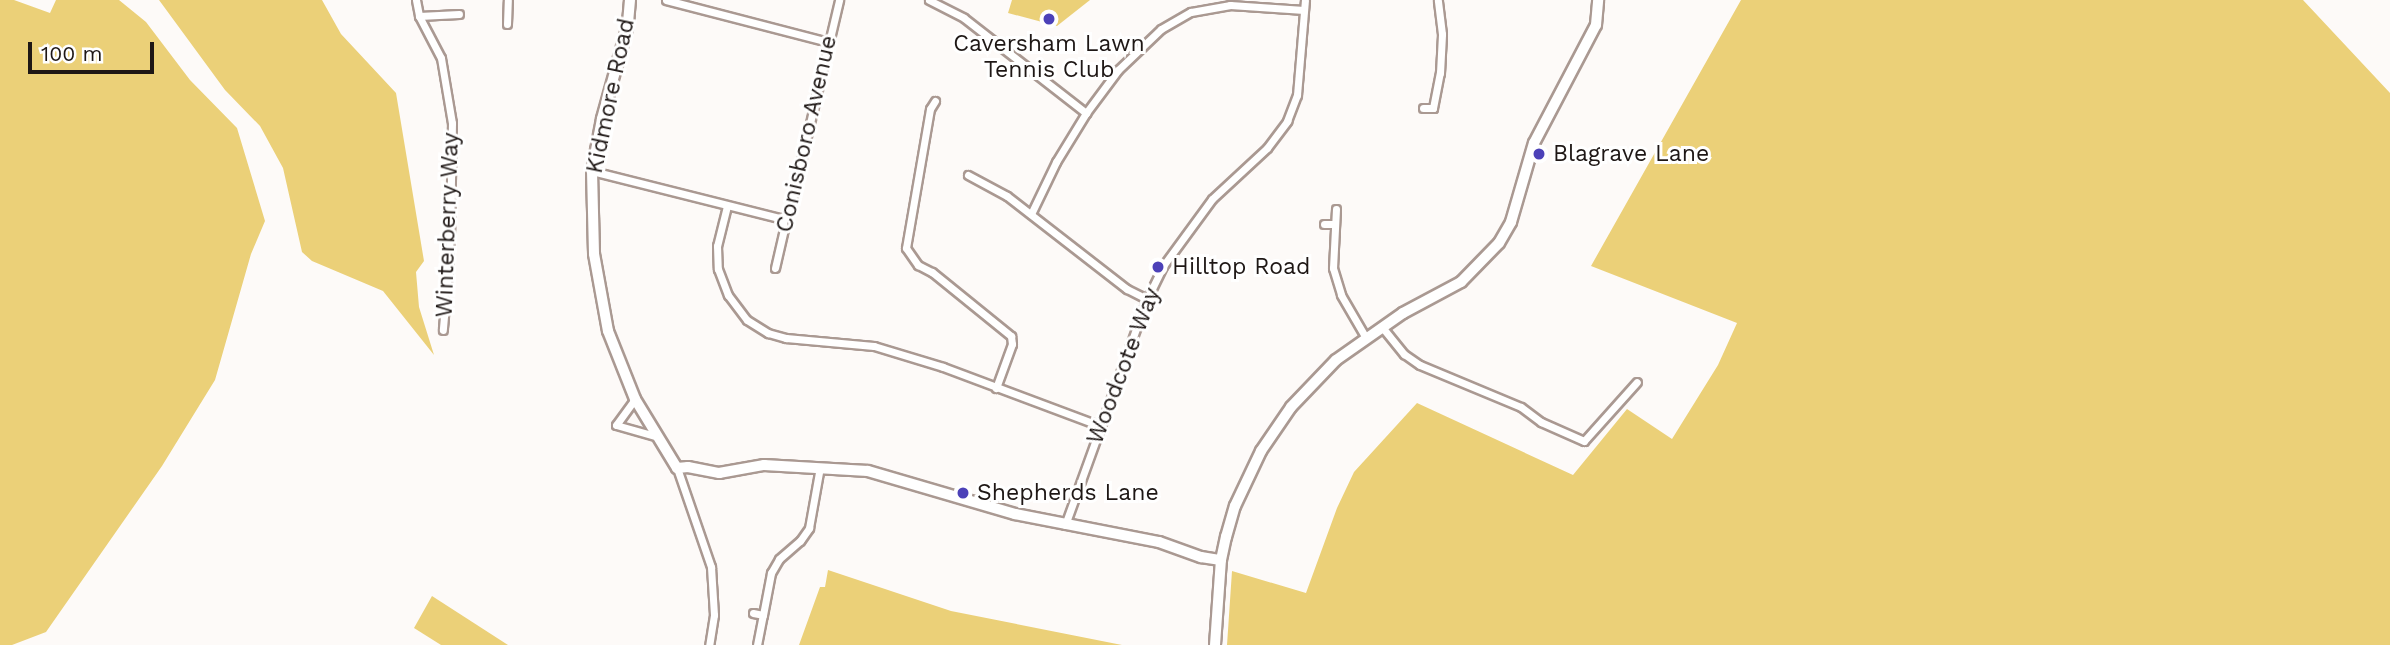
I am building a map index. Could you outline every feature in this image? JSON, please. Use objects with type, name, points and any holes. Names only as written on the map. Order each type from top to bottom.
[{"type":"main road","points":[[1215,645],[1222,560],[1245,482],[1275,428],[1311,383],[1382,327],[1461,282],[1499,243],[1511,222],[1534,143],[1592,34],[1598,0]]},
{"type":"street","name":"Winterberry Way","points":[[416,0],[419,16],[441,58],[443,85],[452,123],[450,234],[447,284],[442,294],[445,305],[443,330]]},
{"type":"street","points":[[507,24],[508,0]]},
{"type":"street","name":"Kidmore Road","points":[[630,0],[628,25],[602,119],[592,171],[594,254],[608,331],[635,399],[655,436],[677,468]]},
{"type":"street","points":[[666,0],[828,42]]},
{"type":"street","name":"Conisboro Avenue","points":[[775,268],[784,229],[783,219],[789,212],[839,0]]},
{"type":"street","points":[[930,0],[953,12],[1086,113]]},
{"type":"street","name":"Woodcote Way","points":[[1065,525],[1147,299],[1163,266],[1212,199],[1267,148],[1287,121],[1297,95],[1305,0]]},
{"type":"street","points":[[1433,108],[1440,73],[1442,34],[1438,0]]},
{"type":"street","points":[[1031,214],[1056,162],[1086,113],[1118,70],[1161,29],[1191,12],[1230,5],[1304,10]]},
{"type":"street","points":[[419,16],[459,14]]},
{"type":"street","points":[[935,102],[930,109],[906,248],[918,265],[932,272],[1011,336],[1012,344],[996,388]]},
{"type":"street","points":[[1423,108],[1433,108],[1441,112]]},
{"type":"street","points":[[592,171],[783,219]]},
{"type":"street","points":[[968,175],[1007,196],[1127,289],[1147,299]]},
{"type":"street","points":[[727,206],[717,246],[718,269],[727,295],[747,320],[768,333],[786,338],[874,346],[1101,426]]},
{"type":"street","points":[[1336,209],[1333,268],[1341,295],[1366,338]]},
{"type":"street","points":[[1324,224],[1335,224]]},
{"type":"street","points":[[1382,327],[1404,354],[1420,365],[1521,407],[1541,422],[1584,441],[1637,383]]},
{"type":"street","points":[[635,399],[616,425],[655,436]]},
{"type":"street","points":[[709,645],[714,615],[711,567],[677,468],[688,467],[719,473],[764,465],[868,471],[1015,514],[1159,542],[1201,557],[1222,560]]},
{"type":"street","points":[[757,645],[771,573],[779,559],[800,541],[808,528],[820,467]]},
{"type":"street","points":[[753,613],[762,615]]},
{"type":"shaded area","points":[[0,0],[14,0],[50,13],[56,0],[119,0],[146,22],[190,80],[237,128],[265,221],[251,254],[215,380],[162,466],[46,632],[12,645],[0,645]]},
{"type":"shaded area","points":[[159,0],[322,0],[341,34],[396,93],[424,261],[416,272],[419,307],[434,355],[383,291],[312,261],[302,252],[283,168],[260,126],[225,90]]},
{"type":"shaded area","name":"Caversham Lawn Tennis Club","points":[[1012,0],[1090,0],[1057,26],[1008,13]]},
{"type":"shaded area","points":[[1741,0],[2303,0],[2390,93],[2390,645],[1227,645],[1232,571],[1306,593],[1337,508],[1354,472],[1417,403],[1573,475],[1627,409],[1672,439],[1718,365],[1737,323],[1591,266]]},
{"type":"shaded area","points":[[828,570],[951,611],[1122,645],[799,645],[820,587],[825,587]]},
{"type":"shaded area","points":[[432,596],[508,645],[441,645],[414,628]]},
{"type":"place","name":"Caversham Lawn Tennis Club","points":[[1049,19]]},
{"type":"place","name":"Blagrave Lane","points":[[1539,154]]},
{"type":"place","name":"Hilltop Road","points":[[1158,267]]},
{"type":"place","name":"Shepherds Lane","points":[[963,493]]}]
